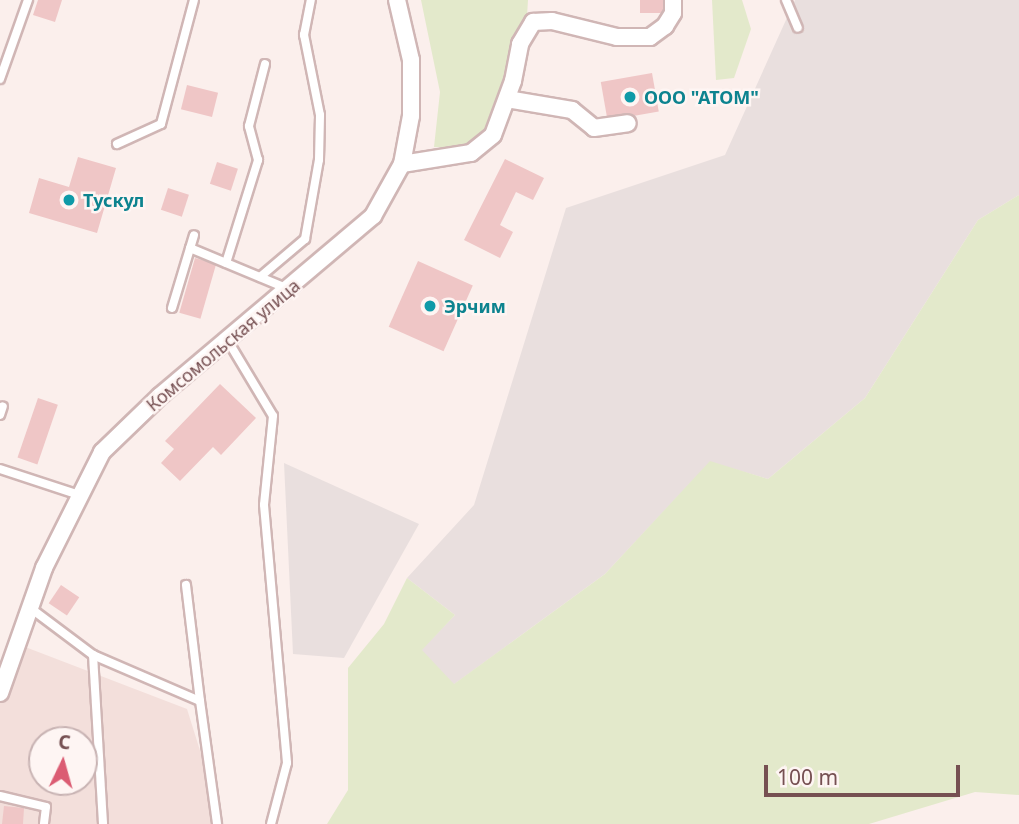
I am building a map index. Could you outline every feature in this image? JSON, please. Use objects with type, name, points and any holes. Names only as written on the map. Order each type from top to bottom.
[{"type":"street","name":"Комсомольская улица","points":[[0,693],[29,607],[79,495],[102,452],[373,216],[402,164],[411,116],[411,60],[397,0]]},
{"type":"street","points":[[402,164],[471,153],[493,135],[507,99],[520,44],[533,22],[552,21],[617,37],[650,37],[665,26],[673,13],[673,0]]},
{"type":"street","points":[[507,99],[572,110],[594,128],[628,123]]},
{"type":"lane","points":[[0,79],[28,0]]},
{"type":"lane","points":[[117,144],[161,124],[194,0]]},
{"type":"lane","points":[[260,277],[305,239],[319,160],[320,115],[304,35],[312,0]]},
{"type":"lane","points":[[786,0],[799,28]]},
{"type":"lane","points":[[226,263],[258,160],[248,126],[265,64]]},
{"type":"lane","points":[[172,308],[194,235]]},
{"type":"lane","points":[[190,248],[289,289]]},
{"type":"lane","points":[[228,341],[274,416],[264,505],[287,763],[271,824]]},
{"type":"lane","points":[[0,469],[79,495]]},
{"type":"lane","points":[[186,585],[217,824]]},
{"type":"lane","points":[[29,607],[93,655],[200,701]]},
{"type":"lane","points":[[93,655],[103,824]]},
{"type":"lane","points":[[0,796],[46,807],[44,824]]},
{"type":"shaded area","points":[[795,0],[1019,0],[1019,195],[978,220],[865,398],[768,479],[710,462],[605,574],[453,685],[421,650],[455,615],[407,578],[474,505],[566,208],[725,155]]},
{"type":"shaded area","points":[[284,463],[419,524],[344,658],[293,654]]},
{"type":"shaded area","points":[[20,645],[187,709],[223,824],[0,824],[0,690]]},
{"type":"green space","points":[[421,0],[528,0],[526,33],[507,99],[477,149],[434,147],[440,92]]},
{"type":"green space","points":[[712,0],[742,0],[751,29],[734,78],[716,80]]},
{"type":"green space","points":[[1019,195],[1019,795],[975,792],[869,824],[327,824],[348,790],[348,668],[384,624],[407,578],[455,615],[422,650],[454,684],[605,574],[710,461],[768,479],[865,398],[978,220]]},
{"type":"building","points":[[38,0],[62,0],[55,22],[33,15]]},
{"type":"building","points":[[640,0],[666,0],[666,13],[640,13]]},
{"type":"building","name":"ООО \"АТОМ\"","points":[[652,73],[659,111],[608,120],[601,82]]},
{"type":"building","points":[[187,85],[218,93],[212,117],[181,109]]},
{"type":"building","name":"Тускул","points":[[78,157],[116,168],[97,233],[29,213],[39,178],[69,187]]},
{"type":"building","points":[[505,159],[544,178],[533,200],[516,192],[500,225],[513,232],[500,258],[464,240]]},
{"type":"building","points":[[217,162],[238,169],[231,191],[210,184]]},
{"type":"building","points":[[168,188],[189,195],[182,217],[161,210]]},
{"type":"building","points":[[195,258],[216,264],[200,319],[179,313]]},
{"type":"building","name":"Эрчим","points":[[418,261],[473,285],[444,351],[389,327]]},
{"type":"building","points":[[220,384],[256,418],[221,455],[213,447],[180,481],[161,463],[174,449],[165,441]]},
{"type":"building","points":[[38,398],[58,405],[37,464],[17,458]]},
{"type":"building","points":[[61,585],[79,597],[67,616],[49,603]]},
{"type":"building","points":[[4,806],[24,808],[23,824],[2,824]]},
{"type":"place","name":"ООО \"АТОМ\"","points":[[630,97]]},
{"type":"place","name":"Тускул","points":[[69,200]]},
{"type":"place","name":"Эрчим","points":[[430,306]]}]
